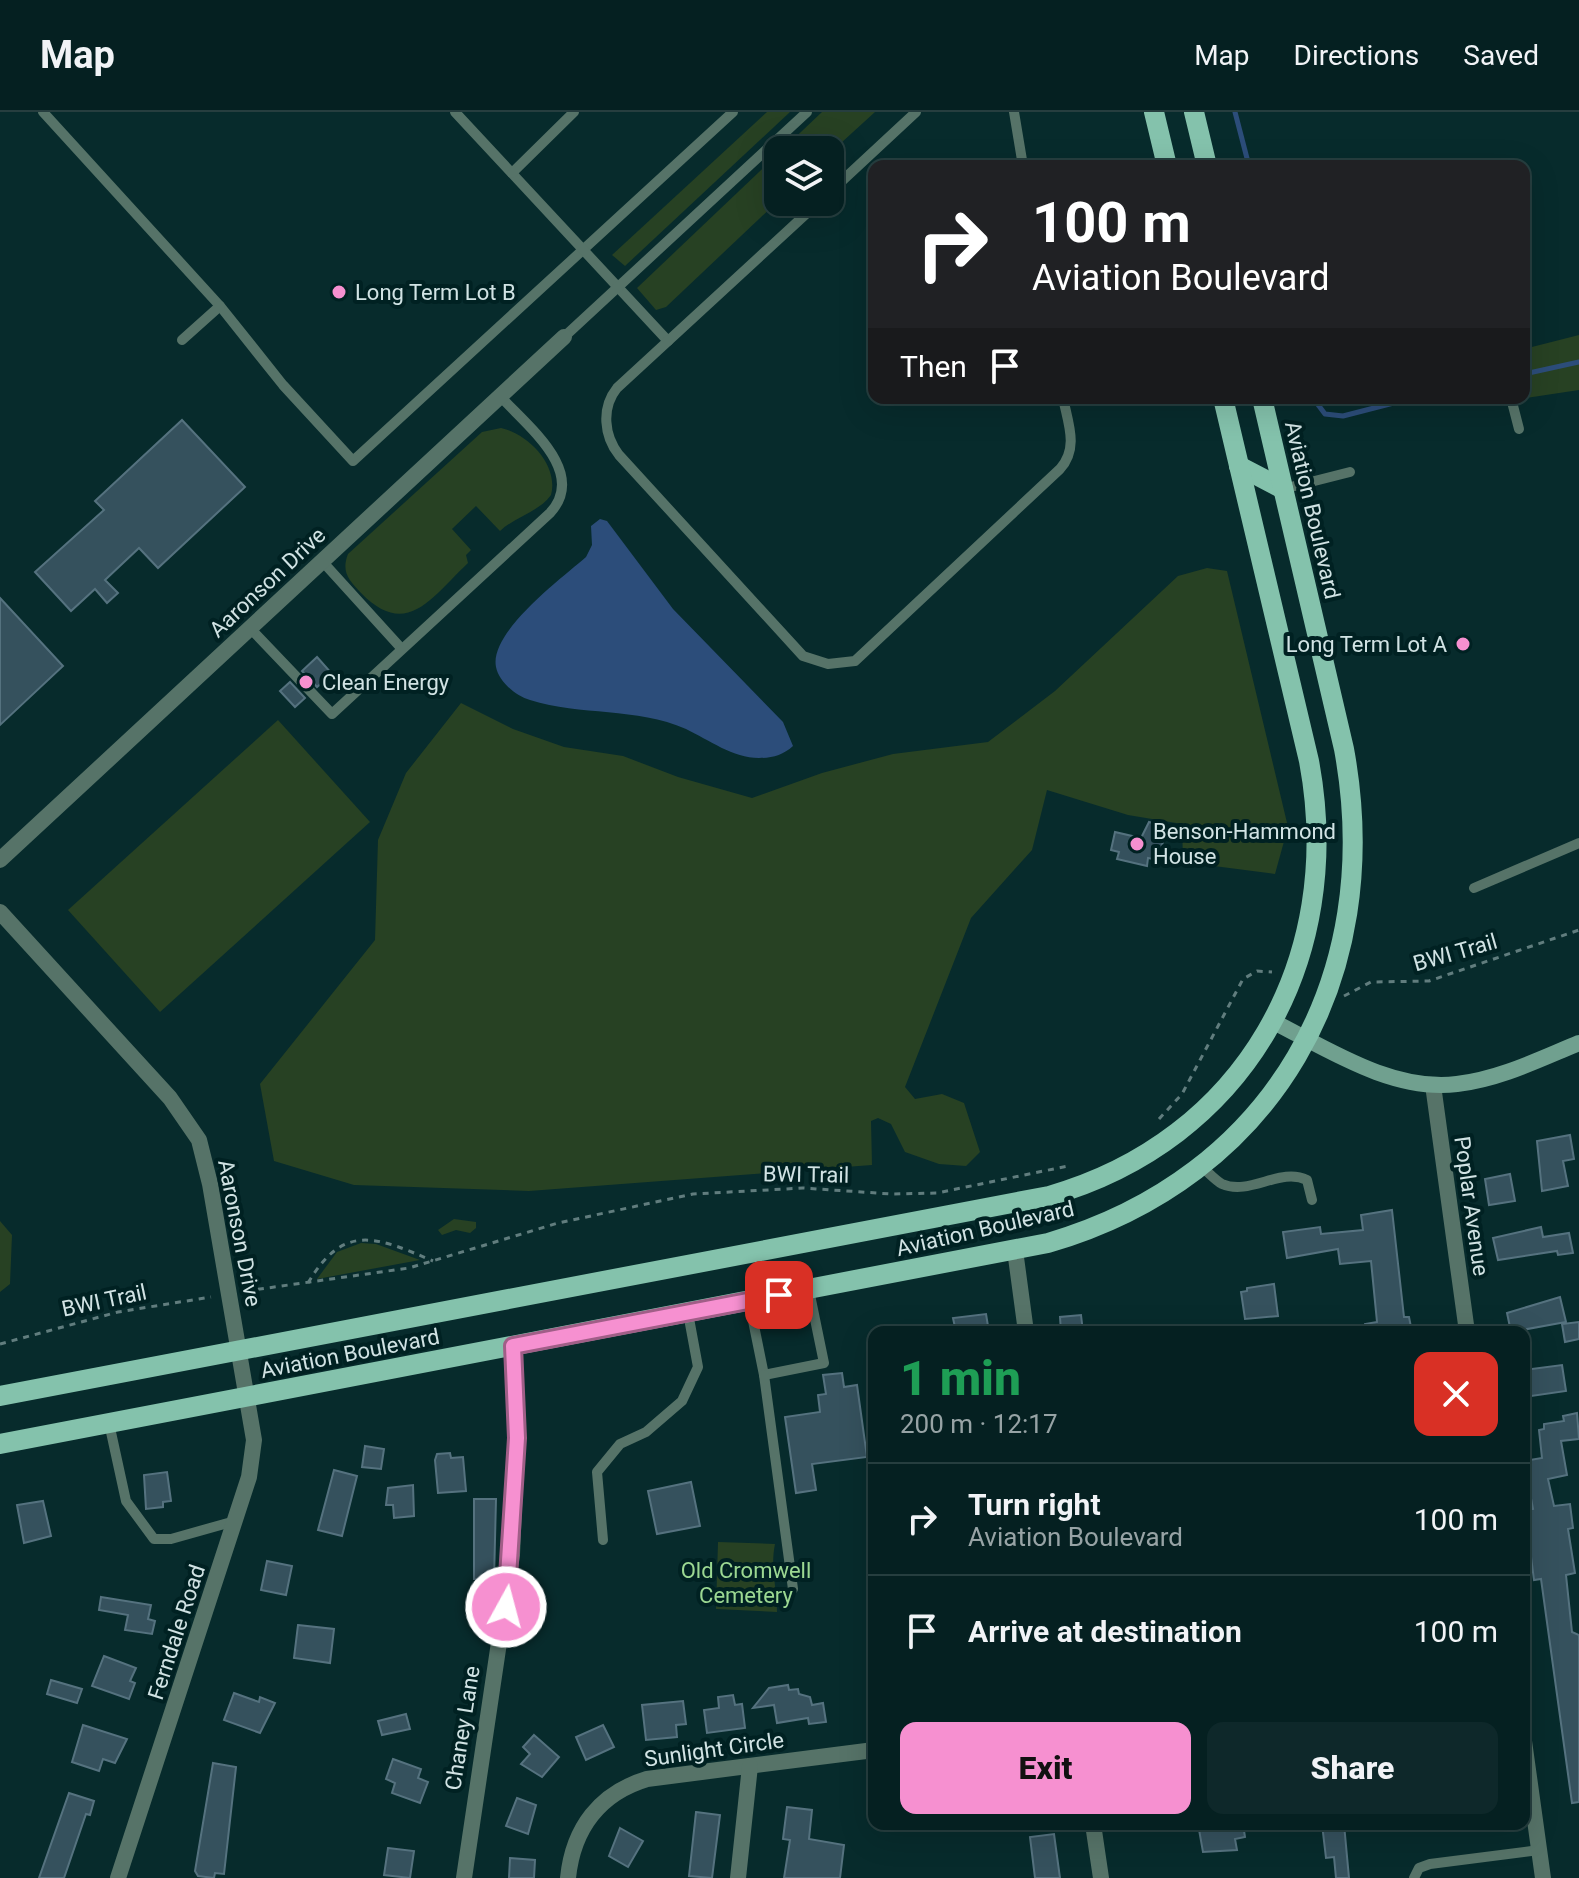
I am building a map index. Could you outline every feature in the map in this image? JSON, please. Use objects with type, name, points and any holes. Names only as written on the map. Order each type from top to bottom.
[{"type":"main road","points":[[1154,112],[1166,160]]},
{"type":"main road","points":[[1194,112],[1206,160]]},
{"type":"main road","name":"Aviation Boulevard","points":[[0,1396],[993,1208],[1078,1188],[1135,1161],[1186,1127],[1243,1068],[1274,1022],[1294,979],[1309,921],[1316,873],[1316,806],[1309,761],[1224,404]]},
{"type":"main road","name":"Aviation Boulevard","points":[[0,1444],[1015,1250],[1076,1235],[1124,1216],[1202,1167],[1251,1120],[1308,1039],[1342,944],[1352,886],[1354,832],[1341,735],[1263,404]]},
{"type":"main road","points":[[1239,466],[1283,489]]},
{"type":"main road","points":[[1274,1022],[1380,1072],[1433,1085],[1485,1079],[1579,1043]]},
{"type":"street","name":"Aaronson Drive","points":[[0,860],[564,337]]},
{"type":"street","name":"Aaronson Drive","points":[[0,912],[191,1124],[199,1140],[210,1184],[247,1397]]},
{"type":"street","name":"Poplar Avenue","points":[[1433,1085],[1466,1326]]},
{"type":"street","points":[[1015,1250],[1025,1326]]},
{"type":"street","name":"Chaney Lane","points":[[464,1878],[512,1555],[517,1438],[513,1346]]},
{"type":"street","name":"Ferndale Road","points":[[118,1878],[235,1521],[254,1451],[247,1397]]},
{"type":"street","name":"Sunlight Circle","points":[[568,1878],[577,1841],[587,1818],[624,1786],[647,1779],[868,1751]]},
{"type":"street","points":[[738,1878],[750,1766]]},
{"type":"street","points":[[1530,1785],[1543,1878]]},
{"type":"street","points":[[1094,1830],[1101,1878]]},
{"type":"lane","points":[[43,112],[220,306],[283,385],[353,461],[733,112]]},
{"type":"lane","points":[[455,112],[668,341]]},
{"type":"lane","points":[[512,173],[574,112]]},
{"type":"lane","points":[[564,337],[807,112]]},
{"type":"lane","points":[[844,179],[916,112]]},
{"type":"lane","points":[[1014,112],[1022,160]]},
{"type":"lane","points":[[804,216],[612,396],[607,421],[609,442],[809,660],[821,663],[855,661],[1063,466],[1071,444],[1064,404]]},
{"type":"lane","points":[[182,340],[220,306]]},
{"type":"lane","points":[[250,628],[332,714],[550,513],[563,497],[564,480],[553,455],[500,396]]},
{"type":"lane","points":[[1513,404],[1519,429]]},
{"type":"lane","points":[[1283,489],[1350,472]]},
{"type":"lane","points":[[322,561],[401,648]]},
{"type":"lane","points":[[1474,888],[1579,843]]},
{"type":"lane","points":[[1202,1167],[1223,1184],[1245,1187],[1298,1176],[1307,1180],[1312,1200]]},
{"type":"lane","points":[[764,1375],[824,1363],[809,1290]]},
{"type":"lane","points":[[749,1301],[764,1375],[793,1589]]},
{"type":"lane","points":[[603,1540],[597,1472],[620,1444],[646,1432],[682,1401],[698,1367],[688,1313]]},
{"type":"lane","points":[[109,1423],[119,1482],[126,1501],[154,1539],[171,1539],[235,1521]]},
{"type":"lane","points":[[1414,1878],[1419,1868],[1430,1864],[1539,1850]]},
{"type":"path","name":"BWI Trail","points":[[1340,996],[1354,994],[1371,982],[1429,981],[1579,930]]},
{"type":"path","points":[[1152,1125],[1182,1094],[1243,979],[1257,971],[1283,976]]},
{"type":"path","name":"BWI Trail","points":[[242,1292],[307,1284],[433,1261],[572,1220],[693,1194],[803,1188],[891,1194],[937,1193],[1014,1180],[1077,1164]]},
{"type":"path","points":[[307,1284],[326,1254],[356,1240],[389,1242],[433,1261]]},
{"type":"path","name":"BWI Trail","points":[[0,1344],[90,1318],[217,1296]]},
{"type":"green space","points":[[767,112],[790,112],[625,266],[612,255]]},
{"type":"green space","points":[[822,112],[875,112],[844,140],[844,136],[797,136]]},
{"type":"green space","points":[[764,167],[764,214],[666,307],[656,310],[637,288]]},
{"type":"green space","points":[[1579,335],[1579,390],[1530,397],[1530,347]]},
{"type":"green space","points":[[501,428],[521,437],[539,452],[550,473],[551,495],[540,506],[500,531],[476,506],[452,529],[471,550],[466,555],[468,563],[418,608],[406,613],[392,613],[377,607],[350,580],[345,566],[348,554],[482,432]]},
{"type":"green space","points":[[1207,568],[1227,571],[1288,827],[1275,874],[1183,862],[1182,824],[1128,815],[1047,790],[1032,850],[971,918],[905,1087],[915,1099],[942,1094],[964,1103],[980,1152],[966,1166],[939,1164],[905,1152],[891,1124],[878,1118],[871,1121],[872,1165],[529,1191],[354,1185],[274,1161],[260,1084],[375,940],[378,840],[406,773],[461,703],[513,729],[564,747],[623,756],[678,777],[752,798],[822,773],[893,754],[988,742],[1055,691],[1178,576]]},
{"type":"green space","points":[[278,720],[370,822],[160,1012],[68,910]]},
{"type":"green space","points":[[454,1219],[476,1222],[476,1228],[470,1233],[456,1230],[442,1235],[438,1230]]},
{"type":"green space","points":[[0,1221],[12,1235],[10,1284],[0,1292]]},
{"type":"green space","points":[[361,1243],[376,1244],[420,1260],[317,1279],[337,1252]]},
{"type":"green space","name":"Old Cromwell Cemetery","points":[[718,1542],[775,1544],[773,1569],[777,1612],[716,1609]]},
{"type":"water","points":[[600,519],[607,521],[673,609],[783,722],[793,746],[773,757],[749,757],[731,752],[667,722],[549,705],[525,698],[504,683],[496,667],[497,653],[504,638],[529,607],[586,557],[592,545],[591,526]]},
{"type":"building","points":[[182,420],[245,487],[158,568],[139,548],[105,580],[118,593],[107,603],[95,589],[71,611],[35,572],[104,510],[95,501]]},
{"type":"building","points":[[0,598],[63,666],[0,725]]},
{"type":"building","points":[[317,657],[332,674],[317,687],[302,671]]},
{"type":"building","points":[[290,682],[305,698],[295,707],[280,691]]},
{"type":"building","name":"Benson-Hammond House","points":[[1149,822],[1167,827],[1158,860],[1148,858],[1147,866],[1117,859],[1119,852],[1111,850],[1115,832],[1141,838]]},
{"type":"building","points":[[1570,1135],[1574,1159],[1563,1161],[1568,1186],[1542,1191],[1537,1141]]},
{"type":"building","points":[[1510,1174],[1515,1201],[1489,1205],[1485,1179]]},
{"type":"building","points":[[1392,1210],[1404,1317],[1409,1317],[1411,1326],[1365,1326],[1377,1322],[1371,1261],[1340,1264],[1338,1249],[1287,1258],[1283,1232],[1320,1227],[1321,1234],[1363,1230],[1361,1215]]},
{"type":"building","points":[[1541,1227],[1543,1237],[1569,1233],[1573,1253],[1558,1255],[1557,1251],[1498,1260],[1493,1238]]},
{"type":"building","points":[[1274,1284],[1278,1316],[1245,1319],[1241,1292],[1247,1291],[1247,1288]]},
{"type":"building","points":[[1560,1297],[1566,1322],[1530,1329],[1530,1326],[1510,1326],[1507,1313]]},
{"type":"building","points":[[986,1314],[988,1326],[955,1326],[953,1318]]},
{"type":"building","points":[[1081,1315],[1082,1326],[1061,1326],[1060,1317]]},
{"type":"building","points":[[1579,1322],[1579,1339],[1565,1342],[1562,1324]]},
{"type":"building","points":[[1562,1365],[1566,1391],[1530,1396],[1530,1369]]},
{"type":"building","points":[[842,1373],[844,1387],[857,1385],[867,1457],[812,1464],[816,1490],[796,1493],[785,1417],[820,1412],[818,1395],[826,1394],[823,1375]]},
{"type":"building","points":[[1577,1413],[1579,1439],[1561,1441],[1567,1475],[1548,1479],[1554,1506],[1570,1504],[1573,1528],[1568,1529],[1575,1573],[1566,1575],[1572,1632],[1579,1635],[1579,1802],[1572,1803],[1541,1579],[1534,1580],[1530,1545],[1530,1509],[1533,1509],[1530,1460],[1542,1458],[1539,1430],[1544,1429],[1544,1424],[1564,1421],[1563,1416]]},
{"type":"building","points":[[365,1446],[384,1449],[381,1469],[362,1467]]},
{"type":"building","points":[[450,1453],[451,1458],[463,1457],[466,1491],[438,1493],[435,1460],[437,1454]]},
{"type":"building","points":[[334,1470],[357,1476],[342,1536],[318,1530]]},
{"type":"building","points":[[167,1472],[171,1501],[163,1502],[163,1507],[146,1509],[144,1475]]},
{"type":"building","points":[[691,1482],[700,1526],[657,1534],[648,1491]]},
{"type":"building","points":[[413,1485],[414,1516],[394,1518],[393,1505],[386,1505],[388,1488]]},
{"type":"building","points":[[474,1499],[496,1499],[494,1580],[474,1579]]},
{"type":"building","points":[[43,1501],[51,1536],[24,1543],[17,1505]]},
{"type":"building","points":[[267,1561],[292,1566],[286,1595],[261,1590]]},
{"type":"building","points":[[101,1597],[151,1605],[148,1619],[155,1621],[152,1634],[125,1630],[128,1615],[99,1610]]},
{"type":"building","points":[[298,1625],[334,1629],[330,1663],[294,1658]]},
{"type":"building","points":[[104,1656],[136,1668],[130,1681],[135,1683],[129,1699],[92,1686]]},
{"type":"building","points":[[51,1680],[82,1689],[77,1703],[47,1694]]},
{"type":"building","points":[[788,1685],[789,1690],[798,1689],[799,1694],[810,1697],[812,1705],[823,1703],[826,1722],[809,1724],[808,1718],[777,1723],[774,1705],[753,1708],[769,1688]]},
{"type":"building","points":[[234,1693],[259,1702],[260,1697],[275,1703],[260,1733],[224,1720]]},
{"type":"building","points":[[733,1695],[735,1705],[742,1704],[745,1728],[707,1733],[704,1710],[719,1708],[718,1697]]},
{"type":"building","points":[[683,1701],[686,1724],[676,1725],[677,1737],[646,1740],[642,1705]]},
{"type":"building","points":[[406,1714],[410,1729],[382,1735],[378,1721]]},
{"type":"building","points":[[83,1725],[127,1739],[115,1763],[103,1759],[99,1771],[72,1762]]},
{"type":"building","points":[[603,1725],[614,1747],[586,1760],[576,1737]]},
{"type":"building","points":[[534,1735],[559,1757],[542,1777],[521,1764],[530,1754],[523,1747]]},
{"type":"building","points":[[393,1759],[421,1769],[418,1778],[428,1782],[420,1803],[392,1793],[395,1783],[386,1779]]},
{"type":"building","points":[[213,1763],[236,1767],[224,1874],[215,1873],[214,1878],[198,1876],[195,1871]]},
{"type":"building","points":[[69,1793],[94,1801],[90,1815],[86,1814],[64,1878],[39,1878]]},
{"type":"building","points":[[517,1798],[536,1805],[528,1834],[506,1826]]},
{"type":"building","points":[[787,1807],[812,1810],[809,1839],[844,1845],[840,1878],[784,1878],[790,1840],[783,1839]]},
{"type":"building","points":[[696,1812],[720,1815],[712,1878],[689,1876]]},
{"type":"building","points":[[620,1828],[643,1841],[628,1867],[609,1856]]},
{"type":"building","points":[[1199,1830],[1244,1830],[1245,1837],[1235,1839],[1237,1850],[1203,1852]]},
{"type":"building","points":[[1323,1830],[1345,1830],[1349,1878],[1336,1878],[1334,1857],[1326,1858]]},
{"type":"building","points":[[1054,1834],[1060,1878],[1035,1878],[1030,1837]]},
{"type":"building","points":[[388,1848],[414,1851],[410,1878],[384,1875]]},
{"type":"building","points":[[510,1858],[535,1860],[534,1878],[509,1878]]},
{"type":"waterway","points":[[1235,112],[1247,160]]},
{"type":"waterway","points":[[1530,373],[1579,362]]},
{"type":"waterway","points":[[1318,404],[1325,414],[1343,416],[1390,404]]},
{"type":"place","name":"Long Term Lot B","points":[[339,292]]},
{"type":"place","name":"Long Term Lot A","points":[[1463,644]]},
{"type":"place","name":"Clean Energy","points":[[306,682]]},
{"type":"place","name":"Benson-Hammond House","points":[[1137,844]]},
{"type":"route","points":[[506,1607],[512,1555],[517,1438],[513,1346],[779,1295]]}]
